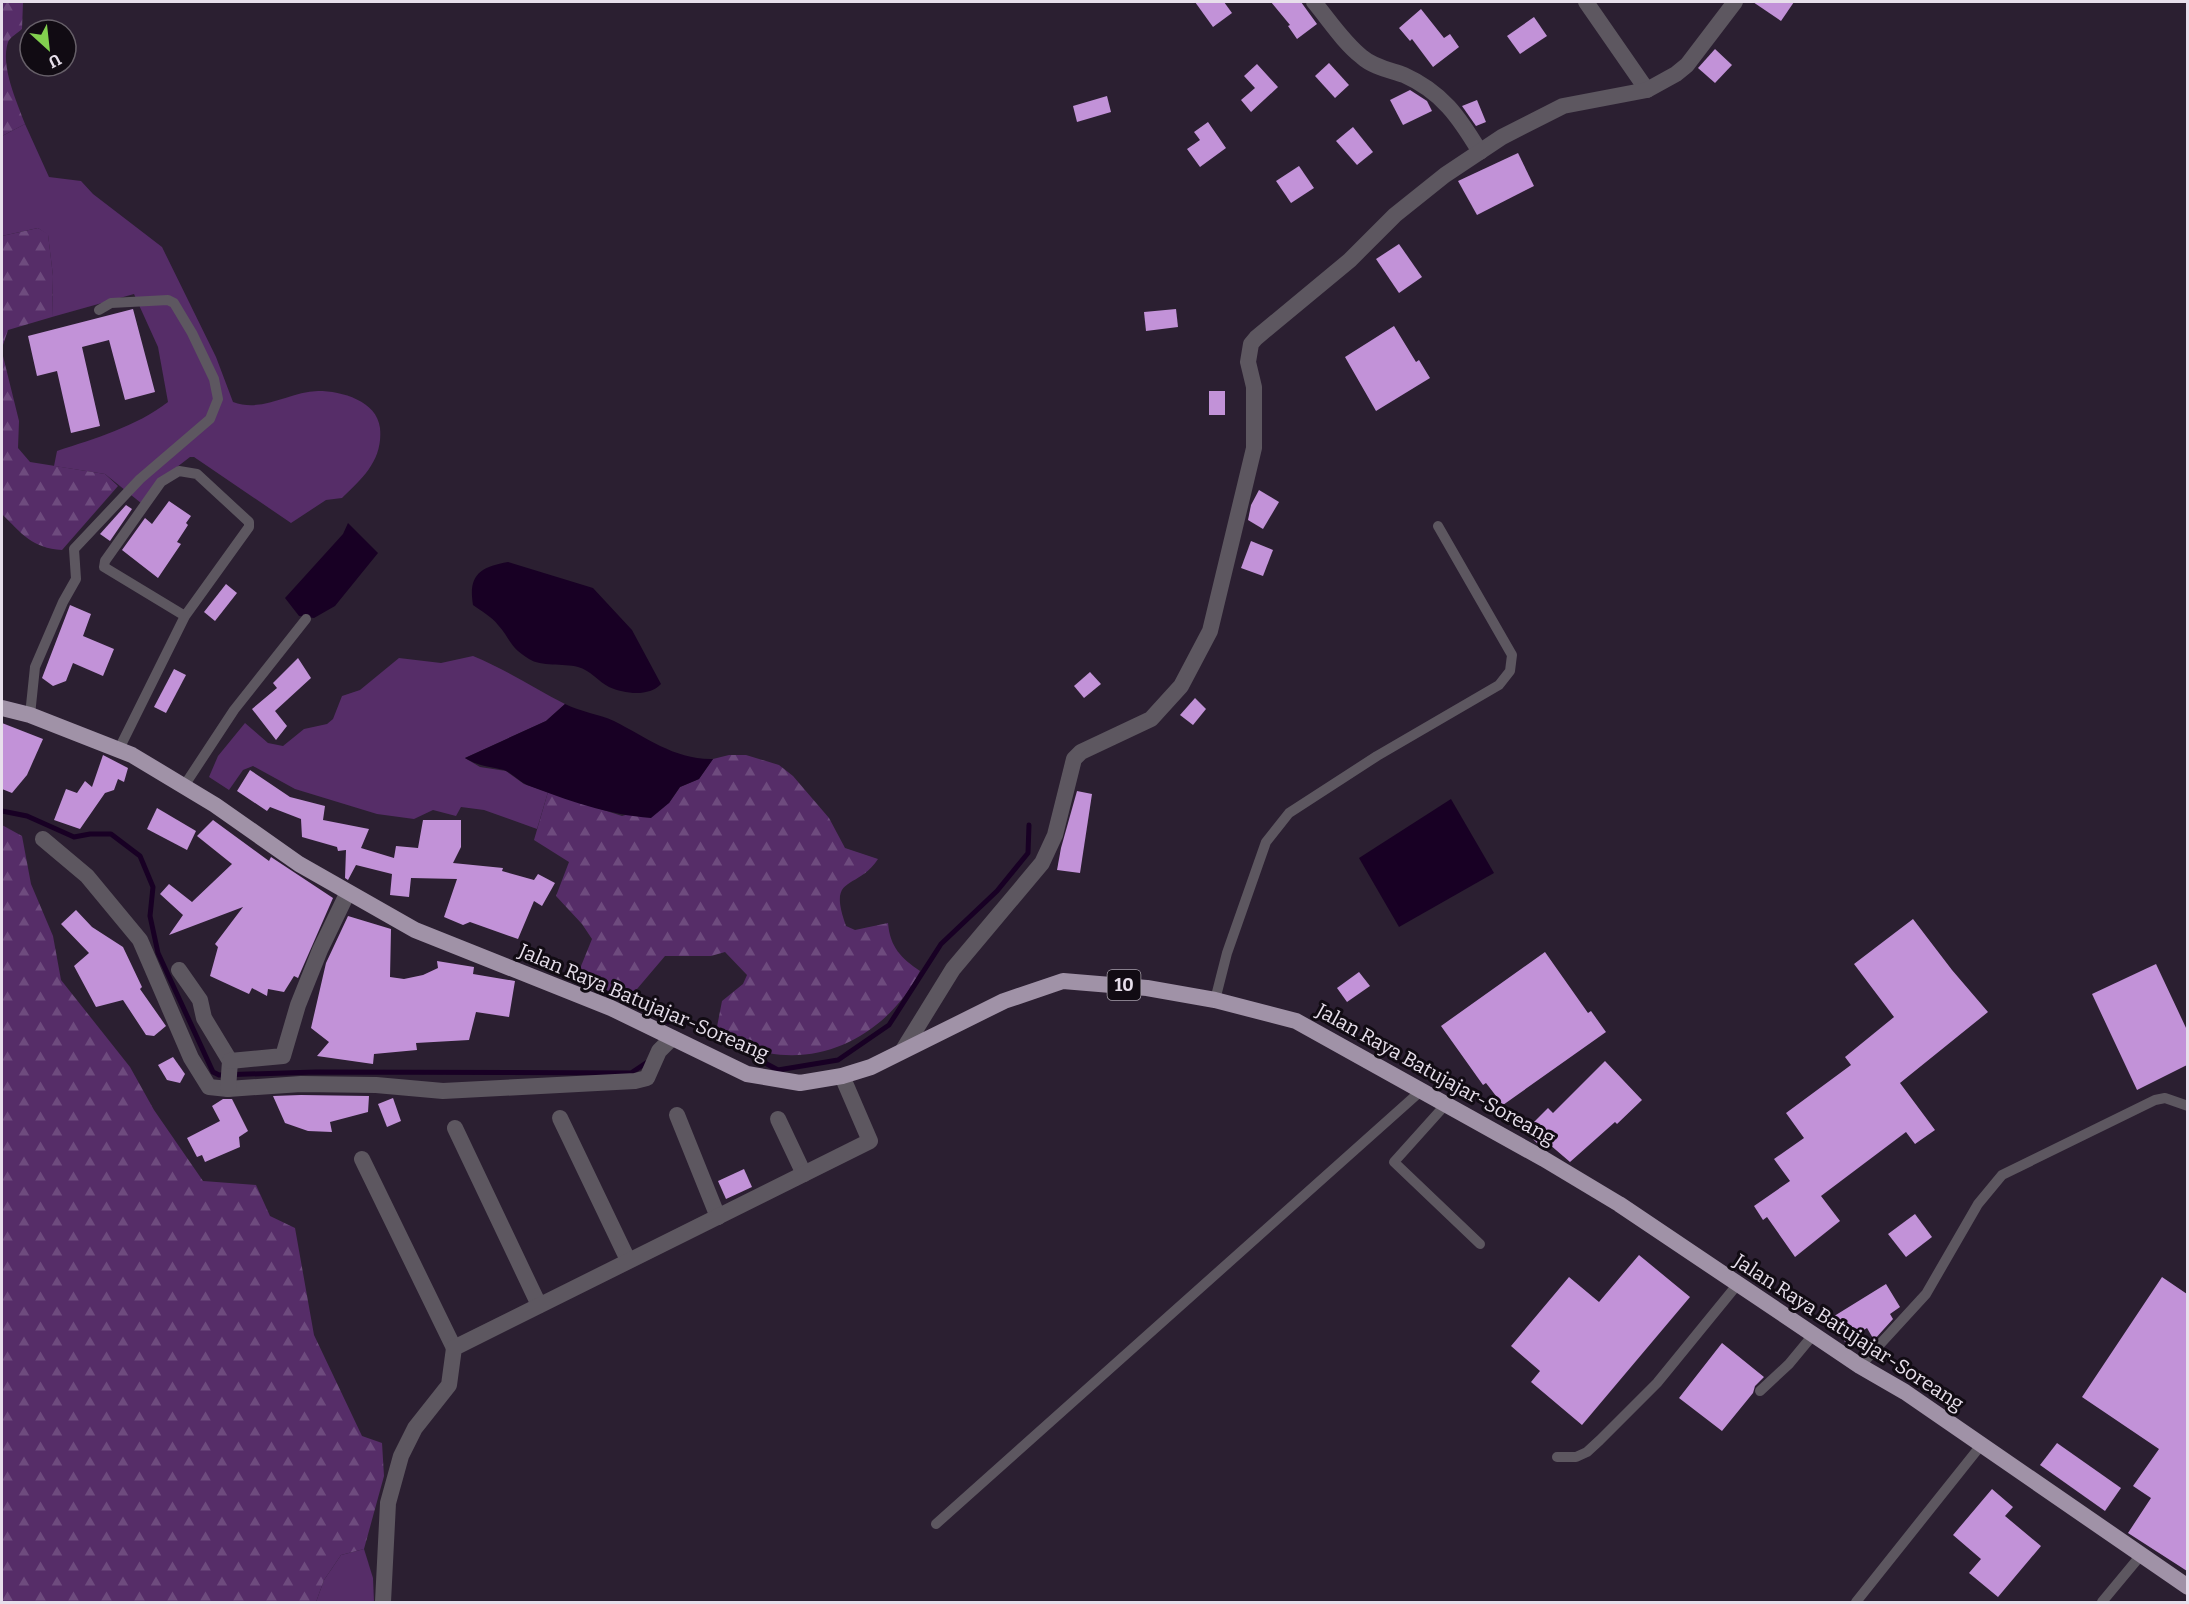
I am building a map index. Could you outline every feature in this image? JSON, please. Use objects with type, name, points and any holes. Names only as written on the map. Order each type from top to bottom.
[{"type":"highway","name":"Jalan Raya Batujajar-Soreang","points":[[2,708],[30,715],[132,755],[184,786],[347,894],[415,930],[611,1008],[747,1074],[762,1078],[800,1083],[842,1076],[871,1067],[1004,1001],[1063,981],[1147,988],[1215,1000],[1296,1021],[1423,1089],[1619,1204],[1860,1366],[1905,1392],[2187,1587]]},
{"type":"street","points":[[1314,2],[1361,57],[1405,76],[1446,103],[1457,114],[1480,152]]},
{"type":"street","points":[[1586,2],[1647,90]]},
{"type":"street","points":[[903,1050],[953,969],[1042,863],[1055,835],[1074,759],[1081,752],[1151,719],[1166,705],[1181,686],[1210,632],[1254,448],[1254,387],[1248,362],[1251,344],[1350,260],[1395,214],[1445,175],[1502,136],[1563,106],[1647,90],[1682,69],[1735,2]]},
{"type":"street","points":[[43,839],[87,876],[140,940],[198,1071],[208,1087],[229,1075],[283,1056],[298,1005],[320,950],[347,894]]},
{"type":"street","points":[[179,970],[200,1000],[204,1018],[229,1075]]},
{"type":"street","points":[[229,1075],[301,1084],[376,1085],[443,1091],[635,1081],[647,1078],[659,1051],[672,1038]]},
{"type":"street","points":[[454,1348],[870,1141],[842,1076]]},
{"type":"street","points":[[677,1115],[718,1217]]},
{"type":"street","points":[[560,1118],[628,1260]]},
{"type":"street","points":[[778,1119],[804,1174]]},
{"type":"street","points":[[455,1128],[539,1305]]},
{"type":"street","points":[[362,1159],[454,1348],[448,1385],[415,1428],[401,1456],[388,1503],[383,1602]]},
{"type":"lane","points":[[30,715],[35,668],[76,579],[74,549],[140,479],[210,418],[218,399],[214,379],[192,333],[174,303],[168,300],[111,303],[99,310]]},
{"type":"lane","points":[[118,751],[185,616],[249,527],[249,522],[197,474],[179,471],[160,482],[105,561],[104,567],[185,616]]},
{"type":"lane","points":[[1215,1000],[1227,953],[1266,842],[1279,823],[1289,813],[1377,756],[1499,685],[1510,671],[1512,655],[1438,526]]},
{"type":"lane","points":[[184,786],[234,710],[306,619]]},
{"type":"lane","points":[[936,1524],[1423,1089]]},
{"type":"lane","points":[[1860,1366],[1926,1294],[1978,1204],[2002,1174],[2155,1100],[2165,1098],[2187,1106]]},
{"type":"lane","points":[[1447,1103],[1394,1162],[1480,1244]]},
{"type":"lane","points":[[1557,1457],[1576,1457],[1587,1452],[1600,1440],[1657,1383],[1737,1285]]},
{"type":"lane","points":[[1760,1391],[1790,1364],[1813,1335]]},
{"type":"lane","points":[[1856,1602],[1982,1444]]},
{"type":"lane","points":[[2102,1602],[2140,1555]]},
{"type":"green space","points":[[2,2],[23,2],[22,18],[18,18],[18,32],[8,42],[6,62],[10,84],[25,124],[2,136]]},
{"type":"green space","points":[[25,124],[49,177],[81,181],[93,194],[162,247],[216,357],[233,402],[244,405],[265,404],[307,392],[327,391],[357,399],[372,411],[380,428],[375,459],[364,476],[342,498],[326,500],[291,523],[194,457],[190,457],[155,484],[141,503],[105,474],[54,466],[57,451],[129,425],[168,402],[158,347],[134,294],[52,317],[53,276],[48,235],[38,228],[2,236],[2,136]]},
{"type":"green space","points":[[38,228],[48,234],[53,276],[52,317],[8,330],[2,348],[2,236]]},
{"type":"green space","points":[[2,352],[19,421],[18,448],[30,462],[105,474],[118,486],[62,550],[52,549],[28,539],[2,514]]},
{"type":"green space","points":[[473,656],[565,704],[546,721],[465,758],[480,767],[506,771],[524,784],[548,792],[537,829],[484,810],[461,807],[456,816],[433,810],[414,819],[377,814],[295,789],[253,766],[243,770],[229,790],[209,777],[218,756],[245,723],[268,743],[283,746],[304,729],[327,724],[333,719],[342,696],[360,690],[399,658],[441,663]]},
{"type":"green space","points":[[729,755],[746,755],[779,765],[793,776],[829,818],[845,848],[878,859],[870,869],[842,890],[841,909],[846,926],[855,930],[888,923],[891,939],[898,951],[920,971],[908,991],[876,1025],[858,1038],[837,1047],[815,1053],[792,1055],[768,1053],[748,1047],[716,1032],[722,1001],[743,984],[747,975],[725,952],[711,956],[665,956],[637,989],[621,997],[577,976],[592,939],[582,924],[556,896],[569,862],[534,840],[548,792],[622,816],[669,803],[680,787],[699,779],[713,759]]},
{"type":"green space","points":[[2,825],[22,836],[31,884],[53,936],[61,980],[130,1067],[154,1110],[203,1181],[256,1185],[270,1216],[295,1228],[314,1335],[362,1436],[382,1443],[384,1476],[364,1549],[341,1555],[324,1580],[316,1602],[2,1602]]},
{"type":"green space","points":[[364,1549],[373,1578],[374,1602],[316,1602],[324,1580],[341,1555]]},
{"type":"shaded area","points":[[348,523],[378,553],[335,606],[314,618],[299,616],[285,598],[343,534]]},
{"type":"shaded area","points":[[508,562],[593,588],[632,630],[661,684],[643,693],[622,691],[609,687],[582,669],[540,663],[522,654],[513,646],[496,622],[473,605],[472,586],[478,574],[490,567]]},
{"type":"shaded area","points":[[565,704],[614,721],[673,752],[713,759],[699,779],[680,787],[669,803],[651,818],[619,814],[572,801],[527,785],[504,770],[480,765],[465,758],[546,721]]},
{"type":"shaded area","points":[[1451,799],[1494,873],[1399,927],[1359,858]]},
{"type":"building","points":[[1195,2],[1224,2],[1232,13],[1213,27]]},
{"type":"building","points":[[1271,2],[1301,2],[1317,24],[1297,39],[1288,26],[1290,25]]},
{"type":"building","points":[[1753,2],[1794,2],[1781,21]]},
{"type":"building","points":[[1421,9],[1444,38],[1450,34],[1459,47],[1433,67],[1412,39],[1410,41],[1399,28]]},
{"type":"building","points":[[1534,17],[1547,36],[1520,54],[1507,36]]},
{"type":"building","points":[[1715,49],[1732,65],[1715,83],[1698,68]]},
{"type":"building","points":[[1329,63],[1349,85],[1335,98],[1315,76]]},
{"type":"building","points":[[1257,64],[1278,87],[1251,112],[1241,100],[1255,88],[1244,76]]},
{"type":"building","points":[[1410,90],[1427,101],[1432,111],[1403,125],[1390,100]]},
{"type":"building","points":[[1107,96],[1111,112],[1077,122],[1073,106]]},
{"type":"building","points":[[1477,100],[1486,122],[1476,126],[1462,106]]},
{"type":"building","points":[[1208,122],[1226,148],[1200,167],[1187,149],[1200,140],[1194,132]]},
{"type":"building","points":[[1353,127],[1373,152],[1357,165],[1336,141]]},
{"type":"building","points":[[1518,153],[1534,186],[1477,215],[1458,181]]},
{"type":"building","points":[[1299,166],[1314,188],[1291,203],[1276,181]]},
{"type":"building","points":[[1399,244],[1422,277],[1399,293],[1376,259]]},
{"type":"building","points":[[133,309],[155,392],[125,400],[109,340],[82,347],[100,426],[71,433],[57,371],[37,376],[28,336]]},
{"type":"building","points":[[1176,309],[1178,327],[1146,331],[1144,312]]},
{"type":"building","points":[[1394,326],[1416,362],[1419,360],[1430,378],[1376,411],[1345,357]]},
{"type":"building","points":[[1209,391],[1225,391],[1225,415],[1209,415]]},
{"type":"building","points":[[1259,490],[1279,502],[1263,529],[1248,520],[1251,505]]},
{"type":"building","points":[[169,501],[191,516],[177,542],[181,544],[158,578],[122,550],[145,518],[152,524]]},
{"type":"building","points":[[126,505],[132,509],[110,541],[100,534]]},
{"type":"building","points":[[1251,541],[1273,550],[1263,576],[1241,568]]},
{"type":"building","points":[[226,584],[237,593],[215,621],[204,612]]},
{"type":"building","points":[[70,605],[91,614],[83,636],[114,649],[103,676],[73,663],[66,681],[53,686],[42,678]]},
{"type":"building","points":[[298,658],[311,678],[275,711],[287,726],[276,740],[252,709],[277,688],[273,683]]},
{"type":"building","points":[[174,669],[186,675],[166,713],[154,707]]},
{"type":"building","points":[[1090,672],[1101,684],[1084,698],[1074,686]]},
{"type":"building","points":[[1195,698],[1206,709],[1193,725],[1180,715]]},
{"type":"building","points":[[2,723],[43,739],[27,775],[12,793],[2,789]]},
{"type":"building","points":[[103,755],[128,768],[124,782],[118,779],[114,790],[105,793],[80,829],[54,820],[66,789],[77,793],[85,781],[92,787]]},
{"type":"building","points":[[250,770],[290,797],[325,806],[323,820],[369,829],[361,848],[394,858],[396,846],[418,848],[423,820],[461,820],[461,847],[453,863],[503,868],[502,871],[534,880],[538,874],[555,883],[542,906],[534,901],[518,939],[470,922],[463,925],[444,917],[457,879],[411,878],[409,897],[390,895],[392,874],[356,865],[348,880],[345,878],[346,850],[338,851],[337,847],[302,837],[301,819],[270,807],[267,811],[237,791]]},
{"type":"building","points":[[1077,791],[1092,794],[1080,873],[1057,870]]},
{"type":"building","points":[[157,808],[196,831],[187,850],[147,829]]},
{"type":"building","points":[[213,820],[269,861],[271,857],[333,898],[298,978],[294,976],[284,992],[268,989],[267,996],[252,988],[249,994],[210,976],[218,947],[215,944],[243,907],[169,935],[183,915],[160,894],[169,884],[192,902],[232,864],[197,836]]},
{"type":"building","points":[[76,910],[92,927],[123,947],[142,987],[140,989],[166,1026],[154,1036],[146,1035],[123,1000],[96,1007],[74,966],[89,953],[61,924]]},
{"type":"building","points":[[348,916],[391,929],[390,977],[404,979],[423,975],[438,968],[437,961],[474,967],[473,974],[515,981],[509,1017],[476,1012],[469,1040],[416,1043],[417,1050],[374,1054],[373,1064],[317,1056],[329,1042],[311,1028],[326,963]]},
{"type":"building","points":[[1913,919],[1988,1012],[1900,1083],[1935,1130],[1915,1144],[1906,1132],[1821,1196],[1840,1221],[1795,1257],[1767,1217],[1763,1220],[1754,1206],[1790,1181],[1774,1159],[1804,1138],[1786,1113],[1851,1065],[1845,1057],[1894,1017],[1854,964]]},
{"type":"building","points":[[1545,952],[1588,1013],[1591,1011],[1606,1032],[1503,1105],[1486,1083],[1483,1085],[1441,1026]]},
{"type":"building","points":[[2156,964],[2187,1030],[2187,1065],[2137,1090],[2092,994]]},
{"type":"building","points":[[1359,972],[1370,986],[1347,1002],[1337,988]]},
{"type":"building","points":[[173,1057],[185,1074],[180,1083],[167,1080],[158,1065]]},
{"type":"building","points":[[1605,1061],[1642,1100],[1617,1124],[1615,1122],[1570,1162],[1549,1144],[1545,1148],[1538,1144],[1525,1131],[1548,1108],[1553,1113]]},
{"type":"building","points":[[273,1096],[369,1096],[368,1112],[330,1122],[332,1132],[308,1131],[285,1123]]},
{"type":"building","points":[[393,1098],[401,1121],[387,1127],[378,1104]]},
{"type":"building","points":[[223,1099],[232,1099],[248,1131],[239,1137],[240,1147],[205,1162],[202,1155],[197,1157],[187,1138],[220,1121],[212,1106]]},
{"type":"building","points":[[744,1169],[752,1187],[726,1199],[718,1181]]},
{"type":"building","points":[[1915,1214],[1932,1237],[1906,1257],[1888,1234]]},
{"type":"building","points":[[1639,1255],[1690,1297],[1582,1425],[1531,1382],[1540,1371],[1511,1346],[1569,1277],[1599,1302]]},
{"type":"building","points":[[2162,1277],[2187,1294],[2187,1571],[2128,1533],[2151,1498],[2133,1486],[2159,1449],[2082,1397]]},
{"type":"building","points":[[1886,1284],[1900,1307],[1890,1314],[1893,1319],[1874,1340],[1867,1328],[1845,1342],[1831,1318]]},
{"type":"building","points":[[1722,1343],[1764,1377],[1722,1431],[1679,1398]]},
{"type":"building","points":[[2057,1443],[2121,1488],[2105,1511],[2040,1465]]},
{"type":"building","points":[[1992,1489],[2013,1507],[2005,1516],[2041,1546],[1998,1597],[1969,1573],[1981,1559],[1953,1535]]},
{"type":"waterway","points":[[2,811],[27,816],[74,837],[111,834],[140,856],[153,887],[150,916],[158,953],[213,1072],[219,1075],[316,1072],[631,1073],[646,1063]]},
{"type":"waterway","points":[[668,1022],[669,1016],[679,1017],[778,1070],[838,1060],[889,1025],[941,944],[997,891],[1028,853],[1029,825]]}]
